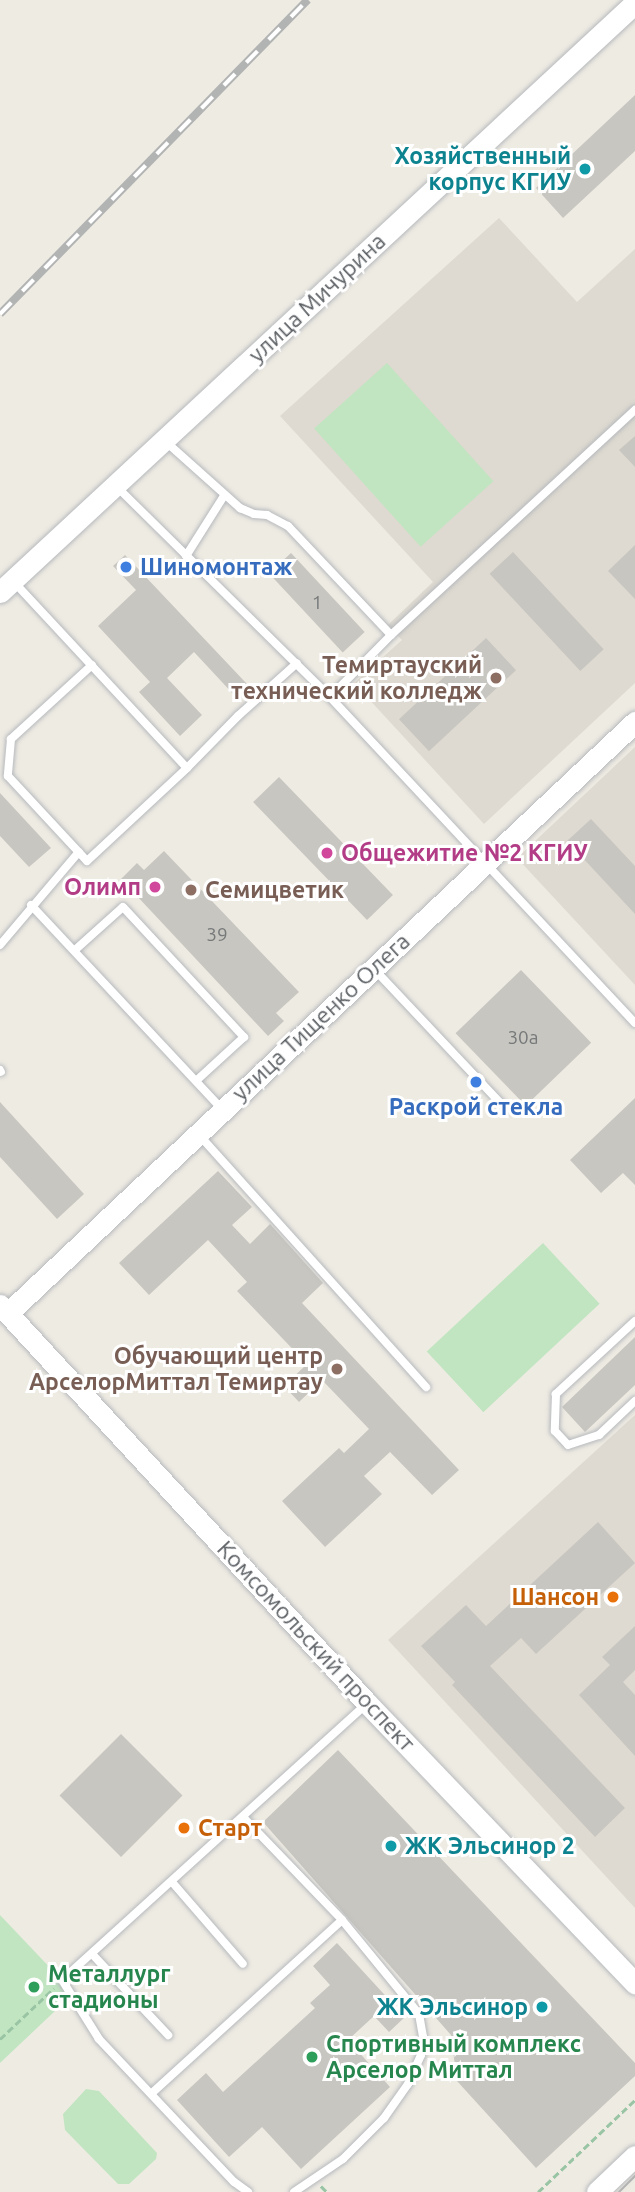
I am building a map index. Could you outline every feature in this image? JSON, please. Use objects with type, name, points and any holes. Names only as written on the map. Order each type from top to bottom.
[{"type":"street","name":"улица Мичурина","points":[[6,586],[635,3]]},
{"type":"street","name":"улица Тищенко Олега","points":[[4,1309],[198,1134],[635,722]]},
{"type":"street","name":"Комсомольский проспект","points":[[4,1309],[367,1703],[635,1983]]},
{"type":"street","points":[[597,2192],[635,2155]]},
{"type":"lane","points":[[330,697],[391,635],[635,410]]},
{"type":"lane","points":[[164,440],[223,496],[240,508],[254,514],[267,514],[288,526],[391,635]]},
{"type":"lane","points":[[114,484],[330,697],[635,1023]]},
{"type":"lane","points":[[186,556],[223,496]]},
{"type":"lane","points":[[6,586],[92,665],[187,768]]},
{"type":"lane","points":[[92,665],[11,739],[8,776],[87,861],[297,663]]},
{"type":"lane","points":[[0,945],[31,905],[79,852]]},
{"type":"lane","points":[[31,905],[223,1110]]},
{"type":"lane","points":[[75,950],[123,907],[244,1037],[196,1081]]},
{"type":"lane","points":[[373,968],[506,1109]]},
{"type":"lane","points":[[198,1134],[426,1387]]},
{"type":"lane","points":[[635,1321],[556,1394],[555,1431],[568,1445],[599,1435],[635,1401]]},
{"type":"lane","points":[[248,2192],[234,2182],[99,2039],[62,1980],[244,1818],[367,1703]]},
{"type":"lane","points":[[244,1818],[342,1920],[419,2014],[423,2037],[421,2055],[408,2084],[374,2130],[329,2170],[294,2192]]},
{"type":"lane","points":[[172,1882],[243,1964]]},
{"type":"lane","points":[[152,2093],[342,1920]]},
{"type":"lane","points":[[93,1955],[168,2035]]},
{"type":"path","points":[[0,2039],[62,1980]]},
{"type":"path","points":[[538,2192],[635,2100]]},
{"type":"shaded area","points":[[499,218],[577,302],[635,249],[635,683],[484,824],[354,683],[402,640],[388,625],[433,582],[280,416]]},
{"type":"shaded area","points":[[635,747],[635,985],[517,858]]},
{"type":"shaded area","points":[[635,1415],[635,1908],[388,1640]]},
{"type":"green space","points":[[387,363],[493,481],[421,547],[314,429]]},
{"type":"green space","points":[[543,1243],[600,1304],[483,1412],[427,1351]]},
{"type":"green space","name":"Металлург стадионы","points":[[0,1915],[74,1993],[0,2063]]},
{"type":"green space","points":[[86,2089],[99,2091],[157,2153],[156,2159],[129,2184],[118,2184],[65,2130],[63,2114]]},
{"type":"building","name":"Хозяйственный корпус КГИУ","points":[[635,95],[635,151],[563,218],[536,188]]},
{"type":"building","points":[[635,436],[635,467],[619,450]]},
{"type":"building","points":[[635,545],[635,599],[608,571]]},
{"type":"building","points":[[513,552],[604,649],[580,671],[490,574]]},
{"type":"building","points":[[291,553],[365,632],[343,652],[269,573]]},
{"type":"building","points":[[125,555],[247,684],[235,696],[194,652],[167,678],[202,715],[180,736],[139,692],[150,682],[98,626],[136,590],[113,566]]},
{"type":"building","points":[[486,638],[516,670],[429,751],[399,719]]},
{"type":"building","points":[[279,777],[393,895],[367,920],[253,802]]},
{"type":"building","points":[[0,793],[51,848],[29,867],[0,836]]},
{"type":"building","points":[[591,819],[635,866],[635,914],[567,841]]},
{"type":"building","points":[[164,851],[299,992],[276,1013],[284,1021],[268,1036],[121,879],[137,863],[144,870]]},
{"type":"building","points":[[521,970],[591,1043],[526,1106],[456,1033]]},
{"type":"building","points":[[635,1098],[635,1185],[623,1173],[601,1193],[570,1160]]},
{"type":"building","points":[[0,1102],[84,1194],[57,1219],[0,1157]]},
{"type":"building","points":[[218,1171],[252,1207],[232,1225],[250,1244],[270,1224],[323,1283],[302,1303],[459,1470],[432,1495],[390,1452],[364,1476],[382,1494],[325,1547],[282,1501],[339,1448],[344,1453],[369,1429],[322,1380],[299,1402],[284,1386],[307,1364],[237,1291],[247,1282],[208,1240],[149,1295],[119,1263]]},
{"type":"building","points":[[635,1337],[635,1385],[585,1432],[562,1407]]},
{"type":"building","points":[[598,1522],[635,1563],[536,1654],[521,1638],[490,1666],[625,1808],[595,1837],[452,1685],[455,1682],[421,1646],[466,1605],[486,1626]]},
{"type":"building","points":[[635,1626],[635,1670],[623,1682],[635,1695],[635,1756],[579,1695],[610,1665],[602,1657]]},
{"type":"building","points":[[121,1734],[183,1796],[121,1857],[59,1796]]},
{"type":"building","points":[[338,1750],[635,2063],[635,2076],[536,2168],[457,2081],[451,2035],[263,1822]]},
{"type":"building","name":"Спортивный комплекс Арселор Миттал","points":[[337,1943],[405,2017],[389,2032],[374,2016],[348,2040],[390,2087],[301,2169],[262,2127],[229,2157],[177,2100],[206,2073],[223,2092],[315,2008],[310,2003],[330,1985],[313,1966]]},
{"type":"tram line","points":[[619,2192],[635,2176]]},
{"type":"railway","points":[[0,314],[308,0]]},
{"type":"place","name":"Хозяйственный корпус КГИУ","points":[[585,169]]},
{"type":"place","name":"Шиномонтаж","points":[[126,567]]},
{"type":"place","name":"Темиртауский технический колледж","points":[[496,678]]},
{"type":"place","name":"Общежитие №2 КГИУ","points":[[327,853]]},
{"type":"place","name":"Олимп","points":[[155,887]]},
{"type":"place","name":"Семицветик","points":[[191,890]]},
{"type":"place","name":"Раскрой стекла","points":[[476,1082]]},
{"type":"place","name":"Обучающий центр АрселорМиттал Темиртау","points":[[337,1369]]},
{"type":"place","name":"Шансон","points":[[613,1597]]},
{"type":"place","name":"Старт","points":[[184,1828]]},
{"type":"place","name":"ЖК Эльсинор 2","points":[[391,1846]]},
{"type":"place","name":"Металлург стадионы","points":[[34,1987]]},
{"type":"place","name":"ЖК Эльсинор","points":[[542,2007]]},
{"type":"place","name":"Спортивный комплекс Арселор Миттал","points":[[312,2057]]}]
